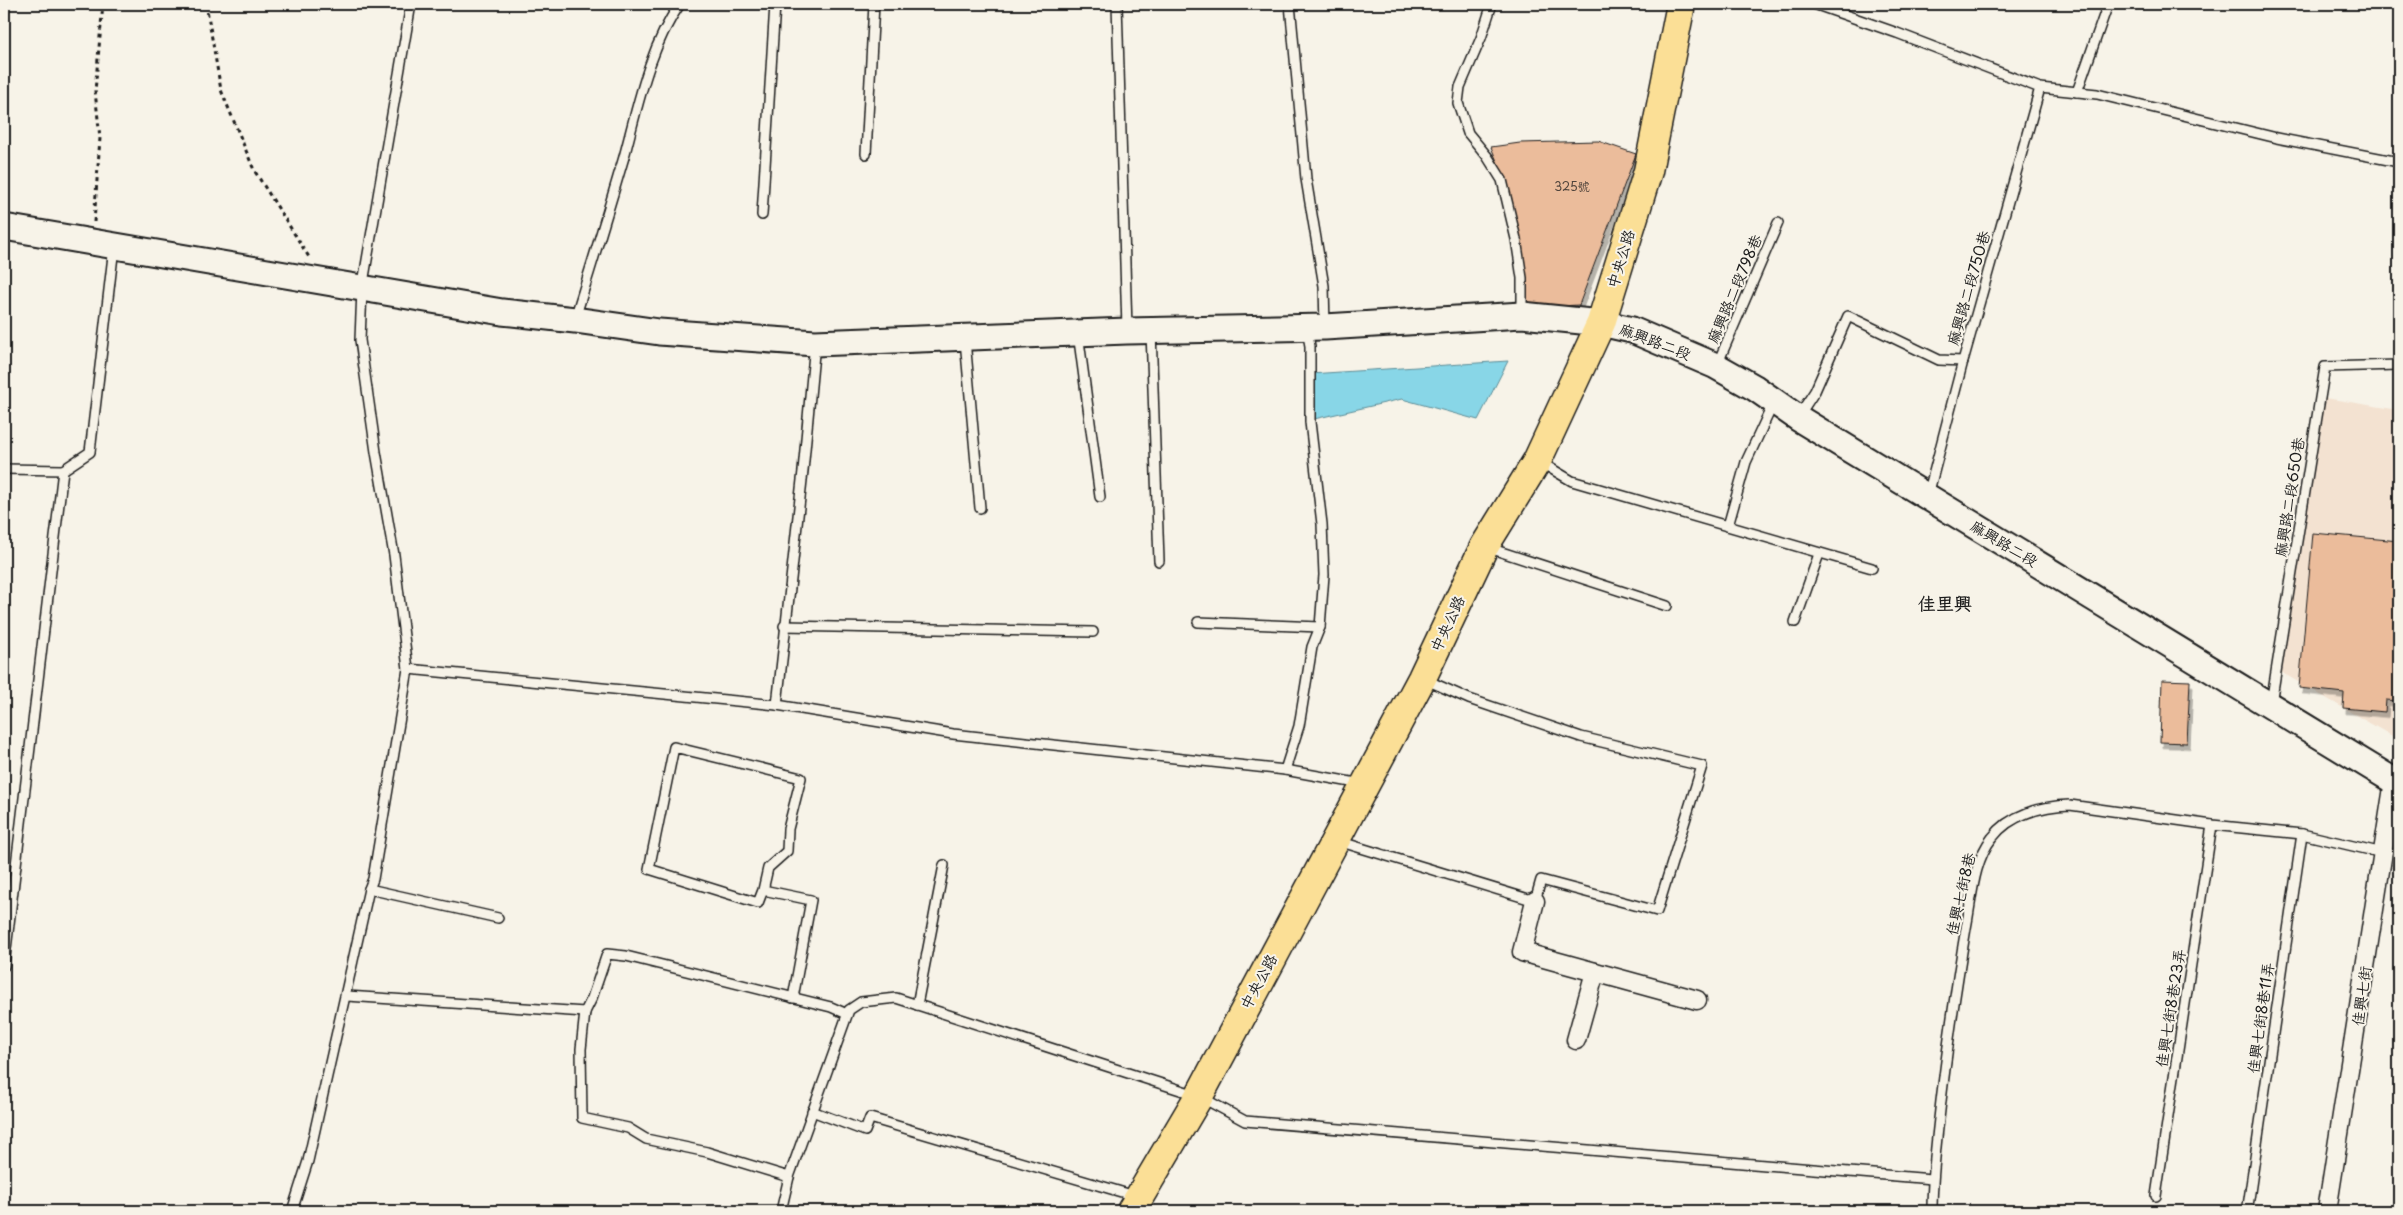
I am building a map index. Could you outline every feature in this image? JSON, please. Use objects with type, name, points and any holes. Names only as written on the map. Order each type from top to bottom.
[{"type":"main road","name":"中央公路","points":[[1135,1204],[1199,1096],[1422,678],[1484,547],[1537,461],[1601,323],[1648,171],[1681,4]]},
{"type":"street","name":"麻興路二段","points":[[4,227],[502,312],[659,332],[815,343],[1139,331],[1316,327],[1522,315],[1601,323],[1632,330],[1716,366],[1798,418],[2397,783]]},
{"type":"street","name":"佳興七街","points":[[2327,1211],[2348,1089],[2383,853],[2397,783]]},
{"type":"street","points":[[1535,901],[1522,952],[1697,1000]]},
{"type":"street","points":[[1576,1040],[1595,972]]},
{"type":"lane","points":[[292,1211],[308,1161],[373,879],[408,669],[394,555],[376,452],[360,340],[362,289],[411,4]]},
{"type":"lane","points":[[575,320],[606,221],[648,72],[668,20],[680,4]]},
{"type":"lane","points":[[762,214],[775,4]]},
{"type":"lane","points":[[866,154],[874,4]]},
{"type":"lane","points":[[1118,4],[1139,331],[1159,561]]},
{"type":"lane","points":[[1285,770],[1299,726],[1312,647],[1320,627],[1324,575],[1323,532],[1310,422],[1310,346],[1316,327],[1324,286],[1306,180],[1290,4]]},
{"type":"lane","points":[[1492,4],[1481,38],[1460,87],[1458,103],[1468,133],[1487,156],[1502,180],[1516,239],[1522,278],[1522,315]]},
{"type":"lane","points":[[1814,4],[2040,88],[2096,94],[2277,138],[2399,162]]},
{"type":"lane","points":[[2077,92],[2108,4]]},
{"type":"lane","name":"麻興路二段750巷","points":[[1928,497],[1963,361],[2040,88]]},
{"type":"lane","name":"麻興路二段798巷","points":[[1716,366],[1778,222]]},
{"type":"lane","points":[[4,469],[64,470],[90,452],[103,244]]},
{"type":"lane","points":[[1798,418],[1815,392],[1848,316],[1939,360],[1963,361]]},
{"type":"lane","points":[[1078,333],[1100,497]]},
{"type":"lane","points":[[965,337],[980,508]]},
{"type":"lane","points":[[777,705],[815,343]]},
{"type":"lane","name":"麻興路二段650巷","points":[[2270,705],[2325,367],[2399,365]]},
{"type":"lane","points":[[1728,526],[1746,462],[1774,402]]},
{"type":"lane","points":[[1537,461],[1572,481],[1872,568]]},
{"type":"lane","points":[[4,966],[64,470]]},
{"type":"lane","points":[[1484,547],[1666,606]]},
{"type":"lane","points":[[1795,622],[1819,554]]},
{"type":"lane","points":[[1198,622],[1320,627]]},
{"type":"lane","points":[[784,626],[1093,632]]},
{"type":"lane","points":[[408,669],[777,705],[953,734],[1285,770],[1364,784]]},
{"type":"lane","points":[[1334,840],[1535,901],[1541,880],[1657,911],[1702,766],[1581,737],[1469,699],[1422,678]]},
{"type":"lane","points":[[674,748],[801,778],[788,829],[787,851],[768,868],[763,890],[758,903],[649,870],[674,748]]},
{"type":"lane","name":"佳興七街8巷","points":[[1932,1211],[1932,1179],[1952,1007],[1981,856],[1992,837],[2012,819],[2050,806],[2070,805],[2212,825],[2302,834],[2383,853]]},
{"type":"lane","name":"佳興七街8巷23弄","points":[[2156,1196],[2212,825]]},
{"type":"lane","name":"佳興七街8巷11弄","points":[[2248,1206],[2302,834]]},
{"type":"lane","points":[[918,1005],[944,865]]},
{"type":"lane","points":[[369,890],[498,918]]},
{"type":"lane","points":[[763,890],[811,900],[793,998]]},
{"type":"lane","points":[[789,1177],[707,1152],[646,1140],[628,1128],[582,1118],[581,1049],[585,1012],[592,998],[607,954],[626,956],[831,1007],[847,1014]]},
{"type":"lane","points":[[346,996],[585,1012]]},
{"type":"lane","points":[[781,1211],[789,1177],[849,1010],[861,1002],[896,998],[1199,1096],[1245,1121],[1932,1179]]},
{"type":"lane","points":[[812,1111],[865,1131],[870,1118],[879,1120],[1135,1204]]},
{"type":"path","points":[[103,4],[95,91],[100,138],[103,244]]},
{"type":"path","points":[[206,4],[221,90],[254,170],[288,220],[323,281]]},
{"type":"shaded area","points":[[2319,397],[2399,410],[2399,740],[2272,667]]},
{"type":"water","points":[[1508,361],[1478,420],[1402,399],[1314,419],[1310,374]]},
{"type":"building","points":[[1598,141],[1636,154],[1579,305],[1520,308],[1518,230],[1504,178],[1491,147],[1520,143]]},
{"type":"building","points":[[2313,533],[2399,541],[2399,701],[2386,700],[2385,712],[2343,708],[2344,693],[2299,688]]},
{"type":"building","points":[[2162,680],[2190,681],[2187,743],[2160,742]]},
{"type":"district","name":"佳里興","points":[[1945,604]]}]
